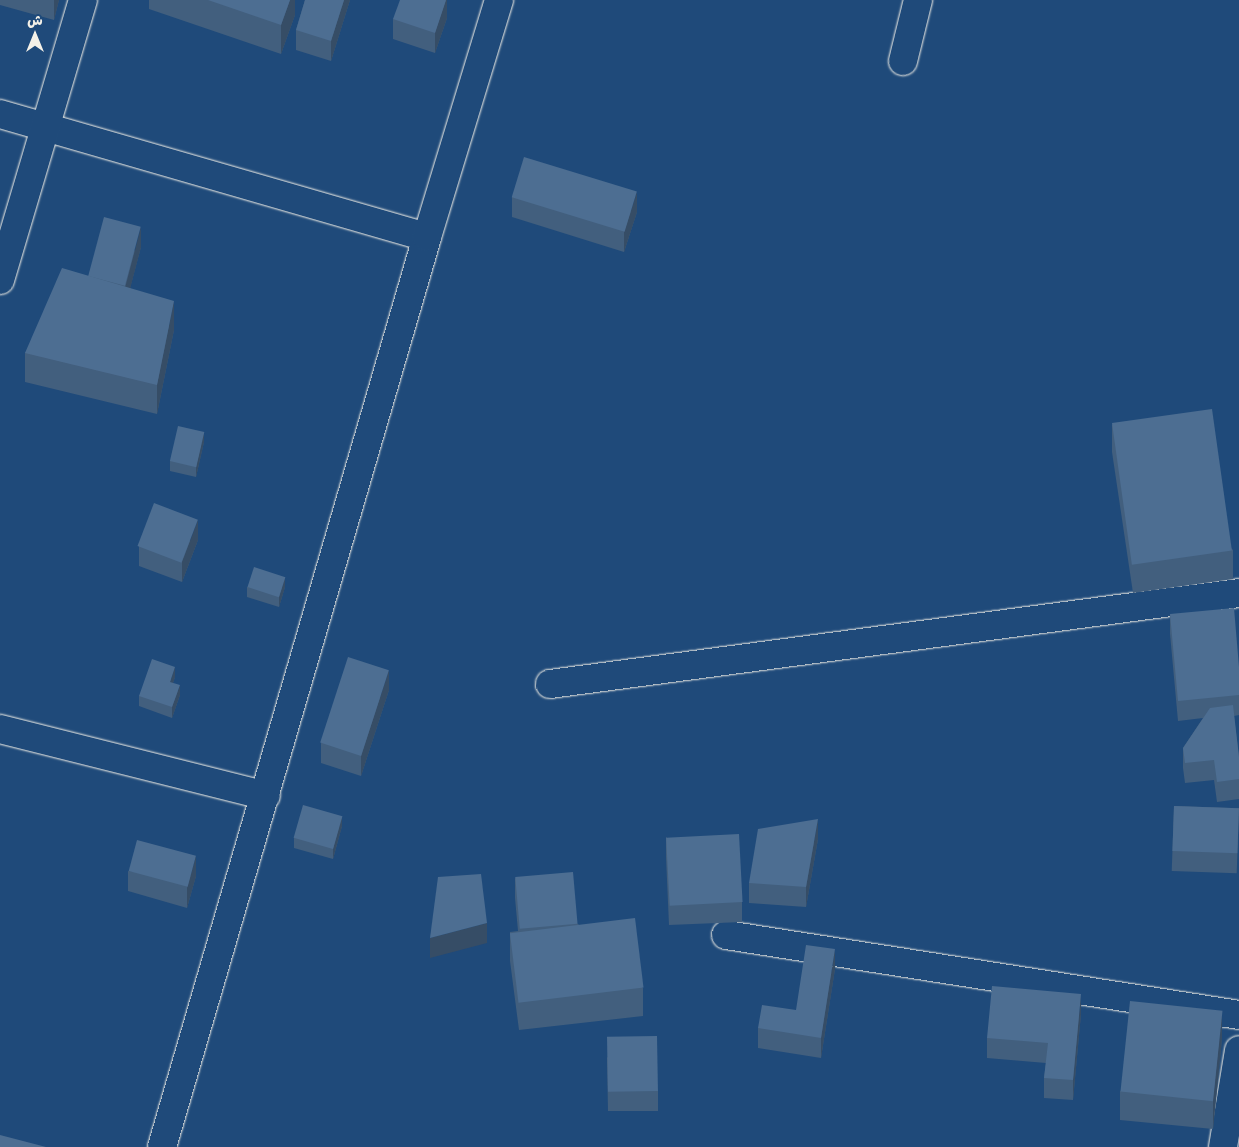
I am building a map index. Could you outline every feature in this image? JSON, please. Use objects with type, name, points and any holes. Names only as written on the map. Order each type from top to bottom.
[{"type":"street","points":[[0,280],[83,0]]},
{"type":"street","points":[[162,1147],[266,796],[427,237],[499,0]]},
{"type":"street","points":[[903,61],[918,0]]},
{"type":"street","points":[[0,114],[427,237]]},
{"type":"street","points":[[550,684],[1239,593]]},
{"type":"street","points":[[0,729],[266,796]]},
{"type":"street","points":[[726,935],[1239,1015]]},
{"type":"street","points":[[1223,1147],[1239,1050]]},
{"type":"building","points":[[208,0],[290,0],[281,25]]},
{"type":"building","points":[[305,0],[344,0],[331,41],[296,30]]},
{"type":"building","points":[[400,0],[446,0],[435,33],[393,19]]},
{"type":"building","points":[[524,157],[637,191],[625,232],[512,197]]},
{"type":"building","points":[[104,217],[141,227],[125,286],[88,276]]},
{"type":"building","points":[[62,268],[174,301],[157,385],[25,353]]},
{"type":"building","points":[[1212,409],[1232,551],[1132,565],[1112,423]]},
{"type":"building","points":[[178,426],[204,432],[196,467],[170,461]]},
{"type":"building","points":[[154,503],[198,520],[181,563],[138,546]]},
{"type":"building","points":[[254,567],[285,577],[279,597],[248,587]]},
{"type":"building","points":[[1234,608],[1239,667],[1239,695],[1178,701],[1170,614]]},
{"type":"building","points":[[348,657],[389,670],[361,756],[320,743]]},
{"type":"building","points":[[152,659],[175,667],[170,682],[180,685],[172,707],[139,696]]},
{"type":"building","points":[[1233,705],[1239,757],[1239,779],[1217,782],[1214,760],[1185,763],[1183,748],[1210,708]]},
{"type":"building","points":[[303,805],[342,816],[333,849],[294,838]]},
{"type":"building","points":[[1174,806],[1239,808],[1237,853],[1172,851]]},
{"type":"building","points":[[818,819],[806,887],[749,883],[758,829]]},
{"type":"building","points":[[739,834],[743,902],[670,906],[666,838]]},
{"type":"building","points":[[137,840],[196,856],[188,887],[129,871]]},
{"type":"building","points":[[573,872],[578,924],[520,929],[515,877]]},
{"type":"building","points":[[481,874],[487,923],[430,938],[438,877]]},
{"type":"building","points":[[635,918],[644,987],[518,1003],[510,933]]},
{"type":"building","points":[[806,945],[835,949],[821,1038],[758,1028],[762,1005],[796,1010]]},
{"type":"building","points":[[992,986],[1081,994],[1073,1080],[1044,1078],[1048,1043],[987,1038]]},
{"type":"building","points":[[1130,1001],[1222,1011],[1213,1101],[1120,1092]]},
{"type":"building","points":[[657,1036],[658,1091],[608,1092],[607,1037]]},
{"type":"building","points":[[0,1135],[46,1147],[0,1147]]}]
